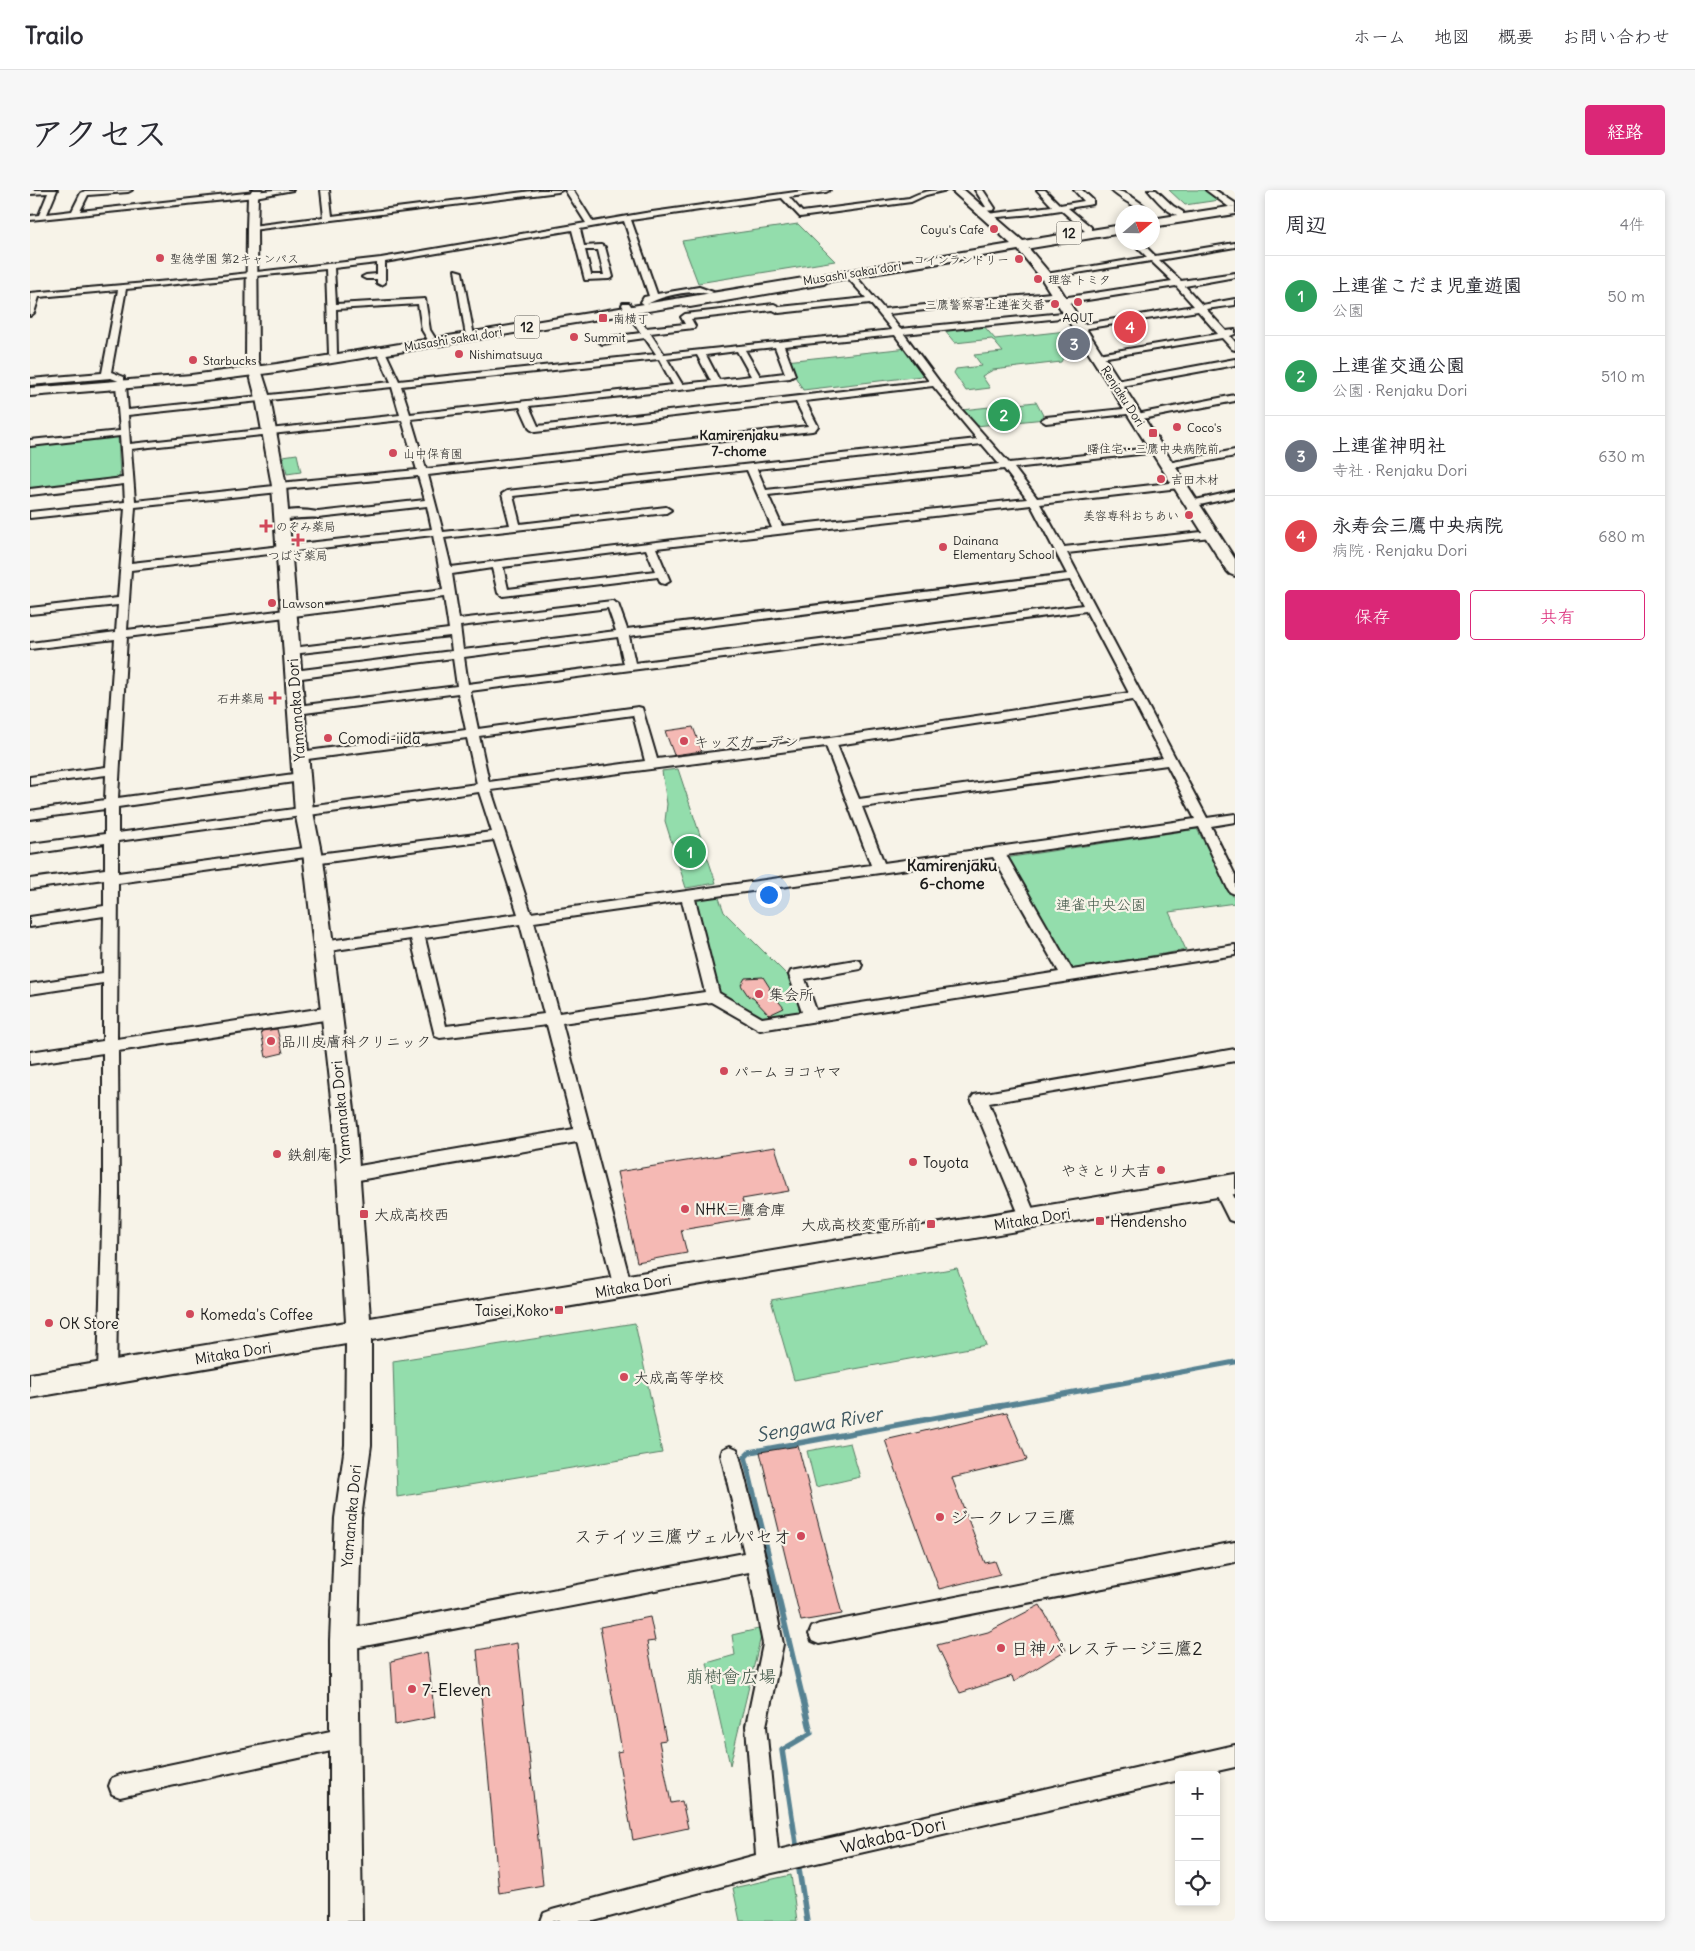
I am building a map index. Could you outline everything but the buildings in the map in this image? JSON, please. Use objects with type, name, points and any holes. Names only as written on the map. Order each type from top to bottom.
[{"type":"main road","name":"Renjaku Dori","points":[[957,190],[1019,244]]},
{"type":"main road","points":[[1160,217],[1234,207]]},
{"type":"main road","points":[[1160,217],[1234,207]]},
{"type":"main road","name":"12","points":[[1019,244],[1088,229],[1115,228]]},
{"type":"main road","name":"12","points":[[1019,244],[1115,229]]},
{"type":"main road","name":"Musashi sakai dori","points":[[30,392],[255,369],[381,351],[470,334],[828,278],[1019,244]]},
{"type":"main road","name":"Musashi sakai dori","points":[[628,308],[650,300],[1019,244]]},
{"type":"main road","name":"Musashi sakai dori","points":[[255,369],[431,338],[470,334]]},
{"type":"main road","name":"Musashi sakai dori","points":[[30,387],[121,382]]},
{"type":"street","points":[[30,192],[53,190],[42,217]]},
{"type":"street","points":[[75,214],[85,193],[128,190]]},
{"type":"street","points":[[124,208],[133,190]]},
{"type":"street","points":[[30,218],[289,190]]},
{"type":"street","points":[[325,190],[328,218]]},
{"type":"street","points":[[252,228],[558,190]]},
{"type":"street","points":[[569,190],[592,226]]},
{"type":"street","points":[[30,313],[33,294],[122,288],[381,260],[784,194],[826,190]]},
{"type":"street","points":[[784,194],[800,215],[911,200],[924,193],[943,190]]},
{"type":"street","points":[[979,190],[991,208],[984,213]]},
{"type":"street","points":[[1041,190],[1088,229]]},
{"type":"street","points":[[984,213],[1060,207],[1090,202],[1078,190]]},
{"type":"street","points":[[1115,190],[1137,205]]},
{"type":"street","points":[[1152,190],[1180,214]]},
{"type":"street","points":[[1210,190],[1234,207]]},
{"type":"street","name":"Yamanaka Dori","points":[[256,193],[252,228],[255,369],[269,431],[285,548],[304,812],[312,856],[345,1125],[359,1332],[358,1445],[348,1518],[344,1640],[346,1921]]},
{"type":"street","points":[[627,219],[650,300]]},
{"type":"street","points":[[576,229],[588,278],[609,277],[601,247],[582,248]]},
{"type":"street","name":"Renjaku Dori","points":[[1019,244],[1046,276],[1060,297],[1235,571]]},
{"type":"street","points":[[1046,276],[1235,246]]},
{"type":"street","points":[[1144,250],[1178,283],[1235,347]]},
{"type":"street","points":[[366,277],[381,279],[381,260]]},
{"type":"street","points":[[330,266],[333,354]]},
{"type":"street","points":[[458,272],[470,334]]},
{"type":"street","points":[[849,274],[898,332],[950,402],[1007,466],[1034,501],[1202,822],[1235,889]]},
{"type":"street","points":[[882,312],[1060,297],[1235,275]]},
{"type":"street","points":[[106,376],[122,288]]},
{"type":"street","points":[[602,341],[691,326],[685,316],[774,307],[779,310],[871,300]]},
{"type":"street","points":[[331,307],[422,301],[426,330],[431,338]]},
{"type":"street","points":[[1079,328],[1235,302]]},
{"type":"street","points":[[628,308],[662,356],[679,388]]},
{"type":"street","points":[[122,413],[1070,314]]},
{"type":"street","points":[[1098,357],[1235,331]]},
{"type":"street","points":[[125,447],[790,375],[783,360],[784,355],[778,344]]},
{"type":"street","points":[[739,348],[757,379]]},
{"type":"street","points":[[381,351],[396,384],[431,502],[446,571],[463,688],[484,787],[526,920],[584,1134],[623,1288]]},
{"type":"street","points":[[700,352],[717,384]]},
{"type":"street","points":[[1116,384],[1235,362]]},
{"type":"street","points":[[30,382],[106,376],[116,376],[121,382],[130,504],[111,804],[111,1193],[107,1374]]},
{"type":"street","points":[[524,404],[535,429],[937,384]]},
{"type":"street","points":[[1046,420],[1135,414],[1235,398]]},
{"type":"street","points":[[30,515],[812,428],[799,399]]},
{"type":"street","points":[[30,443],[124,433]]},
{"type":"street","points":[[516,528],[507,494],[984,441]]},
{"type":"street","points":[[763,494],[1157,449]]},
{"type":"street","points":[[1168,466],[1235,453]]},
{"type":"street","points":[[751,467],[778,530]]},
{"type":"street","points":[[30,492],[127,481]]},
{"type":"street","points":[[446,571],[649,545],[1179,485]]},
{"type":"street","points":[[1191,504],[1235,494]]},
{"type":"street","points":[[281,516],[307,513],[318,515],[431,502]]},
{"type":"street","points":[[126,567],[285,548],[516,528],[666,510]]},
{"type":"street","points":[[1059,551],[1211,534]]},
{"type":"street","points":[[497,564],[503,593],[663,577],[649,545]]},
{"type":"street","points":[[294,676],[1073,576]]},
{"type":"street","points":[[30,646],[449,593]]},
{"type":"street","points":[[30,611],[123,601]]},
{"type":"street","points":[[292,651],[612,604],[623,634],[630,666]]},
{"type":"street","points":[[297,710],[1090,607]]},
{"type":"street","points":[[30,849],[652,764],[830,742],[1135,696]]},
{"type":"street","points":[[300,756],[638,711],[652,764]]},
{"type":"street","points":[[830,742],[880,867]]},
{"type":"street","points":[[854,804],[1170,761]]},
{"type":"street","points":[[30,780],[112,770]]},
{"type":"street","points":[[30,815],[301,777]]},
{"type":"street","points":[[322,947],[526,920],[880,867],[1235,818]]},
{"type":"street","points":[[30,884],[499,836]]},
{"type":"street","points":[[998,852],[1068,976]]},
{"type":"street","points":[[687,895],[713,996]]},
{"type":"street","points":[[30,922],[112,910]]},
{"type":"street","points":[[417,935],[440,1032],[553,1019],[713,996],[760,1024],[1235,950]]},
{"type":"street","points":[[811,1017],[796,975],[855,965]]},
{"type":"street","points":[[30,988],[111,977]]},
{"type":"street","points":[[30,1058],[331,1013]]},
{"type":"street","points":[[1029,1219],[979,1099],[1235,1055]]},
{"type":"street","points":[[347,1175],[584,1134]]},
{"type":"street","points":[[1228,1186],[1235,1215]]},
{"type":"street","name":"Mitaka Dori","points":[[30,1386],[1228,1186]]},
{"type":"street","points":[[730,1455],[756,1560],[773,1644],[756,1726],[768,1863]]},
{"type":"street","points":[[818,1634],[1235,1552]]},
{"type":"street","points":[[344,1640],[756,1560]]},
{"type":"street","points":[[120,1786],[345,1738]]},
{"type":"street","name":"Wakaba-Dori","points":[[552,1921],[768,1863],[1235,1756]]},
{"type":"green space","points":[[1169,190],[1207,190],[1219,200],[1185,205]]},
{"type":"green space","points":[[798,224],[835,261],[698,283],[682,241]]},
{"type":"green space","points":[[983,325],[995,339],[1075,330],[1086,347],[1066,352],[1061,362],[993,370],[982,376],[990,388],[966,391],[954,373],[956,369],[982,366],[974,355],[1003,352],[992,339],[955,343],[944,330]]},
{"type":"green space","points":[[908,348],[930,375],[803,390],[786,361]]},
{"type":"green space","points":[[1036,402],[1045,419],[976,426],[962,410]]},
{"type":"green space","points":[[118,435],[120,479],[30,489],[30,445]]},
{"type":"green space","points":[[297,454],[301,472],[287,474],[283,456]]},
{"type":"green space","points":[[678,769],[716,883],[686,888],[665,821],[667,804],[662,771]]},
{"type":"green space","name":"連雀中央公園","points":[[1197,829],[1235,903],[1169,912],[1186,950],[1069,970],[1005,858]]},
{"type":"green space","points":[[718,895],[724,912],[790,978],[804,1012],[763,1018],[719,996],[692,898]]},
{"type":"green space","points":[[957,1268],[986,1345],[794,1380],[771,1300]]},
{"type":"green space","points":[[635,1323],[662,1453],[397,1497],[393,1361]]},
{"type":"green space","points":[[850,1443],[860,1477],[816,1487],[807,1451]]},
{"type":"green space","name":"萠樹會広場","points":[[763,1628],[730,1765],[707,1663],[735,1655],[732,1635]]},
{"type":"green space","points":[[791,1875],[797,1921],[740,1921],[733,1888]]},
{"type":"waterway","name":"Sengawa River","points":[[993,1407],[1235,1362]]},
{"type":"waterway","name":"Sengawa River","points":[[797,1850],[782,1750],[811,1733],[745,1457],[750,1452],[1000,1406]]},
{"type":"waterway","name":"Sengawa River","points":[[798,1863],[807,1921]]},
{"type":"place","name":"Coyu's Cafe","points":[[994,229]]},
{"type":"place","name":"聖徳学園 第2キャンパス","points":[[160,258]]},
{"type":"place","name":"コインランドリー","points":[[1019,259]]},
{"type":"place","name":"理容 トミタ","points":[[1038,279]]},
{"type":"place","name":"AQUT","points":[[1078,302]]},
{"type":"place","name":"三鷹警察署上連雀交番","points":[[1055,304]]},
{"type":"place","name":"南横丁","points":[[603,318]]},
{"type":"place","name":"永寿会三鷹中央病院","points":[[1130,327]]},
{"type":"place","name":"Summit","points":[[574,337]]},
{"type":"place","name":"上連雀神明社","points":[[1074,344]]},
{"type":"place","name":"Nishimatsuya","points":[[459,354]]},
{"type":"place","name":"Starbucks","points":[[193,360]]},
{"type":"place","name":"上連雀交通公園","points":[[1004,415]]},
{"type":"place","name":"Coco's","points":[[1177,427]]},
{"type":"place","name":"曙住宅・三鷹中央病院前","points":[[1153,433]]},
{"type":"place","name":"山中保育園","points":[[393,453]]},
{"type":"place","name":"吉田木材","points":[[1161,479]]},
{"type":"place","name":"美容専科おちあい","points":[[1189,515]]},
{"type":"place","name":"のぞみ薬局","points":[[266,526]]},
{"type":"place","name":"つばさ薬局","points":[[298,540]]},
{"type":"place","name":"Dainana Elementary School","points":[[943,547]]},
{"type":"place","name":"Lawson","points":[[272,603]]},
{"type":"place","name":"石井薬局","points":[[275,698]]},
{"type":"place","name":"Comodi-iida","points":[[328,738]]},
{"type":"place","name":"キッズガーデン","points":[[684,741]]},
{"type":"place","name":"上連雀こだま児童遊園","points":[[690,852]]},
{"type":"place","name":"集会所","points":[[759,994]]},
{"type":"place","name":"品川皮膚科クリニック","points":[[271,1041]]},
{"type":"place","name":"パーム ヨコヤマ","points":[[724,1071]]},
{"type":"place","name":"鉄創庵","points":[[277,1154]]},
{"type":"place","name":"Toyota","points":[[913,1162]]},
{"type":"place","name":"やきとり大吉","points":[[1161,1170]]},
{"type":"place","name":"NHK三鷹倉庫","points":[[685,1209]]},
{"type":"place","name":"大成高校西","points":[[364,1214]]},
{"type":"place","name":"Hendensho","points":[[1100,1221]]},
{"type":"place","name":"大成高校変電所前","points":[[931,1224]]},
{"type":"place","name":"Taisei Koko","points":[[559,1310]]},
{"type":"place","name":"Komeda's Coffee","points":[[190,1314]]},
{"type":"place","name":"OK Store","points":[[49,1323]]},
{"type":"place","name":"大成高等学校","points":[[624,1377]]},
{"type":"place","name":"ジークレフ三鷹","points":[[940,1517]]},
{"type":"place","name":"ステイツ三鷹ヴェルパセオ","points":[[801,1536]]},
{"type":"place","name":"日神パレステージ三鷹2","points":[[1001,1648]]},
{"type":"place","name":"7-Eleven","points":[[412,1689]]},
{"type":"district","name":"Kamirenjaku 7-chome","points":[[739,444]]},
{"type":"district","name":"Kamirenjaku 6-chome","points":[[952,874]]}]
